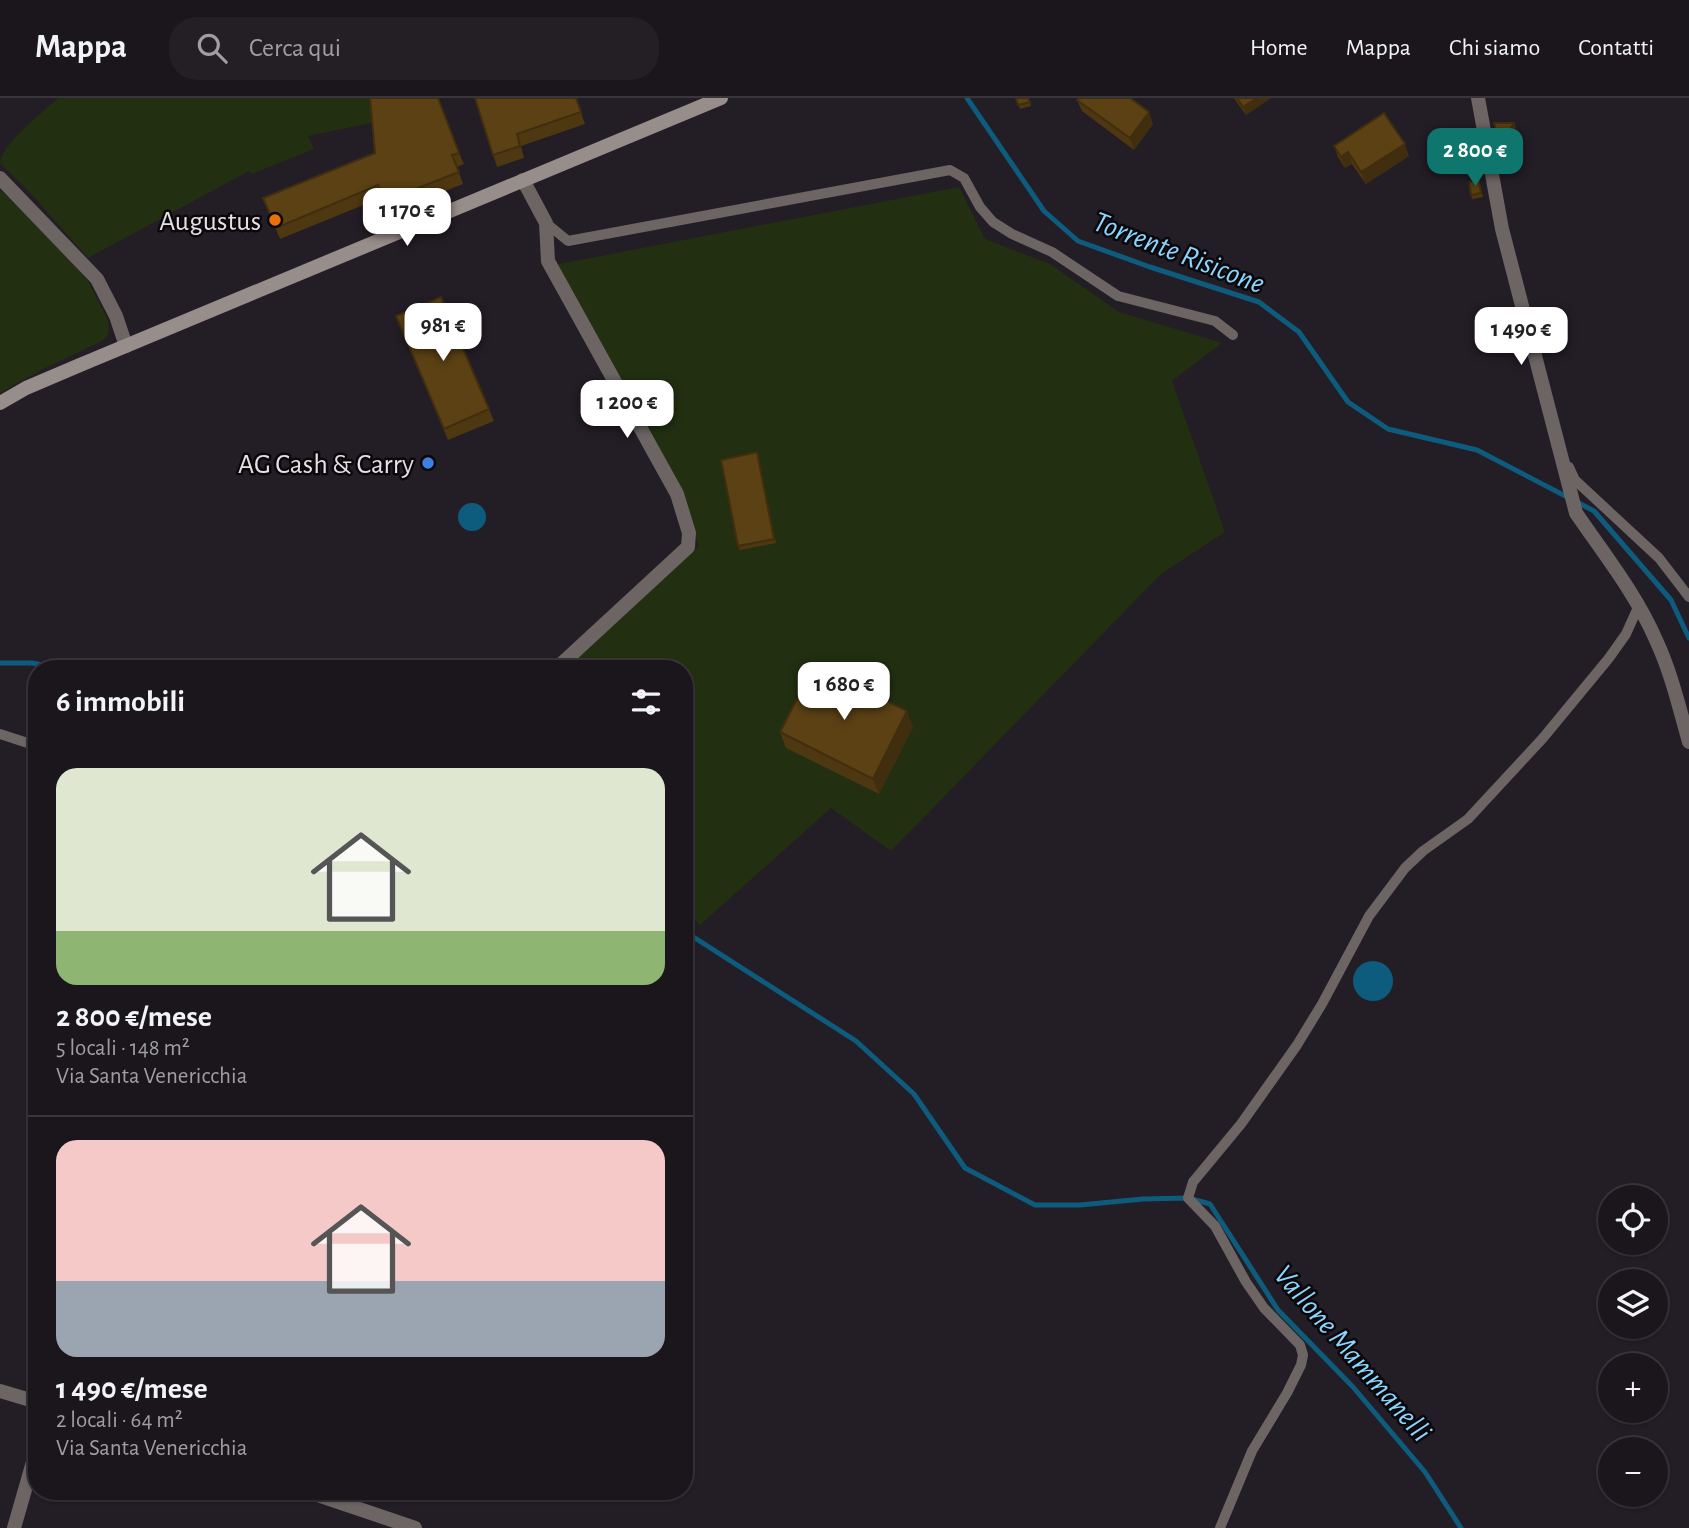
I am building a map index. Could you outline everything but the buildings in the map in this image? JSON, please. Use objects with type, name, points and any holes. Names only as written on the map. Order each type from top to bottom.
[{"type":"main road","points":[[0,404],[26,388],[720,98]]},
{"type":"street","points":[[1478,98],[1502,229],[1563,457],[1571,499],[1576,513],[1639,605],[1669,670],[1689,742]]},
{"type":"street","points":[[0,178],[97,279],[116,316],[126,346]]},
{"type":"street","points":[[523,180],[546,223],[548,261],[677,494],[689,533],[688,547],[566,660]]},
{"type":"street","points":[[0,1391],[28,1399]]},
{"type":"street","points":[[13,1528],[28,1478]]},
{"type":"street","points":[[333,1500],[415,1528]]},
{"type":"lane","points":[[546,223],[568,241],[950,170],[964,177],[980,207],[993,222],[1052,252],[1118,296],[1215,321],[1233,335]]},
{"type":"lane","points":[[1563,457],[1575,480],[1659,558],[1689,597]]},
{"type":"lane","points":[[1220,1528],[1252,1451],[1287,1393],[1303,1355],[1300,1345],[1271,1316],[1246,1282],[1215,1226],[1188,1198],[1192,1182],[1241,1124],[1297,1045],[1322,1004],[1368,916],[1405,868],[1423,851],[1468,819],[1502,784],[1609,658],[1626,634],[1639,605]]},
{"type":"lane","points":[[0,734],[28,743]]},
{"type":"green space","points":[[58,98],[374,98],[376,122],[308,136],[314,149],[252,174],[249,171],[88,258],[0,163],[2,155],[15,137]]},
{"type":"green space","points":[[959,187],[985,239],[1050,264],[1119,312],[1222,343],[1172,381],[1225,532],[1161,574],[891,851],[831,808],[700,925],[693,919],[693,660],[574,660],[699,546],[679,489],[554,265]]},
{"type":"green space","points":[[0,190],[19,206],[87,279],[108,320],[109,331],[106,338],[96,344],[0,393]]},
{"type":"water","points":[[472,503],[482,507],[486,517],[482,527],[472,531],[462,527],[458,517],[462,507]]},
{"type":"water","points":[[1373,961],[1387,967],[1393,981],[1387,995],[1373,1001],[1359,995],[1353,981],[1359,967]]},
{"type":"waterway","name":"Torrente Risicone","points":[[967,98],[1044,211],[1078,241],[1259,302],[1299,332],[1348,402],[1388,429],[1477,450],[1594,511],[1671,600],[1689,638]]},
{"type":"waterway","name":"Vallone Mammanelli","points":[[0,663],[28,663]]},
{"type":"waterway","name":"Vallone Mammanelli","points":[[693,937],[856,1041],[914,1094],[965,1168],[1035,1205],[1188,1198],[1210,1204],[1278,1310],[1353,1387],[1425,1472],[1461,1528]]},
{"type":"place","name":"Augustus","points":[[275,220]]},
{"type":"place","name":"AG Cash & Carry","points":[[428,463]]}]
